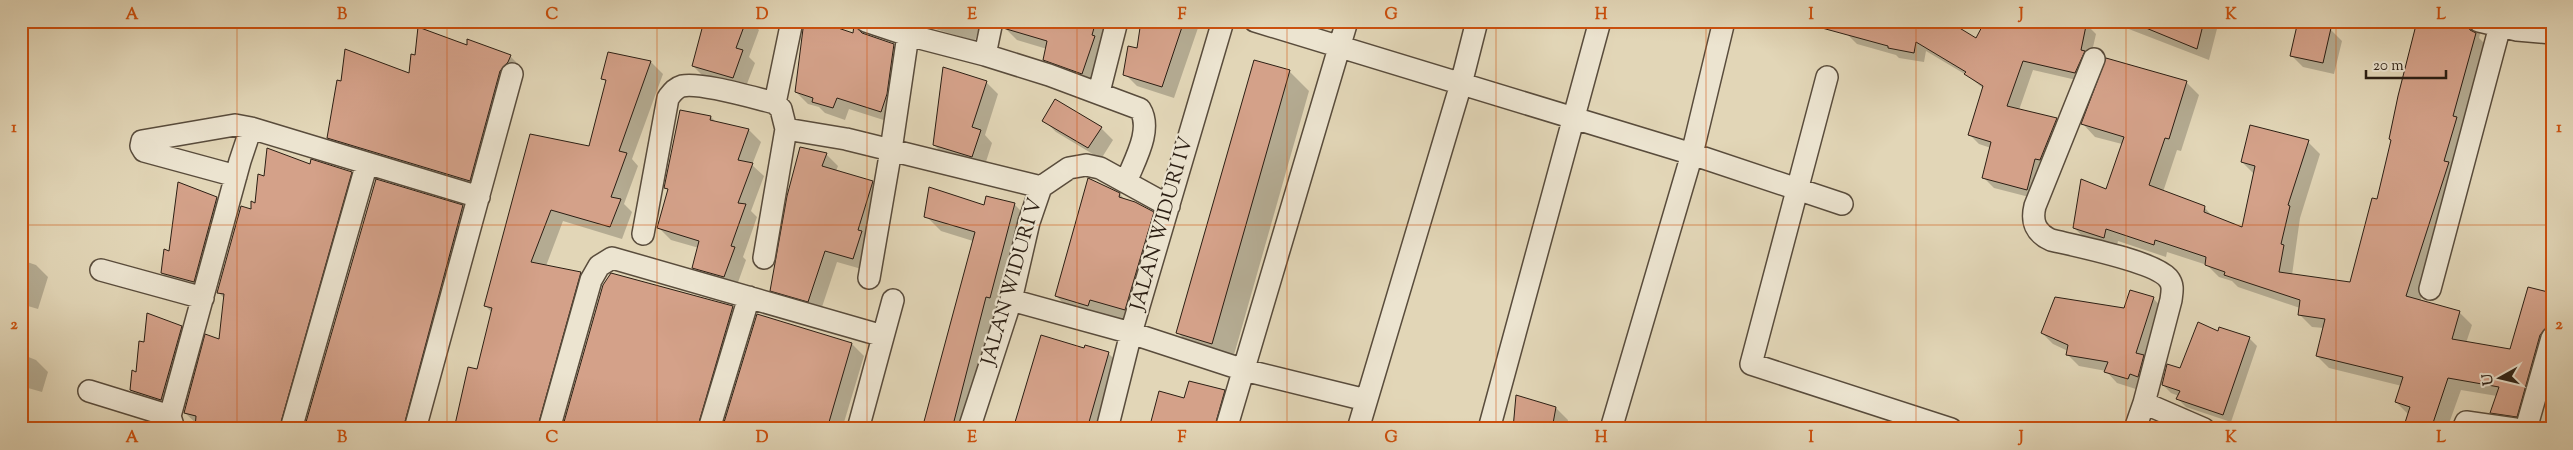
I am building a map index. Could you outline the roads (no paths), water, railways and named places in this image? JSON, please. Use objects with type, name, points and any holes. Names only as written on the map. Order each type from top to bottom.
[{"type":"street","points":[[776,103],[792,21]]},
{"type":"street","points":[[866,21],[908,35],[985,55],[1099,92],[1140,109],[1145,116],[1144,131],[1126,182]]},
{"type":"street","points":[[985,55],[992,21]]},
{"type":"street","points":[[1099,92],[1117,21]]},
{"type":"street","name":"JALAN WIDURI IV","points":[[1107,429],[1131,333],[1223,21]]},
{"type":"street","points":[[1255,21],[1692,154],[1842,204]]},
{"type":"street","points":[[1226,429],[1347,21]]},
{"type":"street","points":[[1358,429],[1461,84],[1477,21]]},
{"type":"street","points":[[1489,429],[1572,118],[1600,21]]},
{"type":"street","points":[[1611,429],[1692,154],[1724,21]]},
{"type":"street","points":[[2479,21],[2500,26],[2552,33]]},
{"type":"street","points":[[2430,289],[2500,26]]},
{"type":"street","points":[[869,278],[908,35]]},
{"type":"street","points":[[2094,59],[2033,216],[2042,236],[2145,265],[2162,273],[2169,280],[2173,288],[2136,429]]},
{"type":"street","points":[[415,429],[512,74]]},
{"type":"street","points":[[1827,78],[1751,364],[1950,429]]},
{"type":"street","points":[[643,234],[668,98],[673,90],[682,86],[691,86],[776,103],[781,108],[786,129],[764,258]]},
{"type":"street","points":[[236,176],[144,151],[141,146],[142,141],[234,125],[251,128],[479,197]]},
{"type":"street","points":[[89,390],[172,422],[203,298],[251,128]]},
{"type":"street","points":[[786,129],[846,139],[1041,187]]},
{"type":"street","points":[[291,429],[368,163]]},
{"type":"street","name":"JALAN WIDURI V","points":[[969,429],[1011,300],[1029,222],[1041,187],[1069,168],[1086,165],[1100,168],[1169,206]]},
{"type":"street","points":[[549,429],[591,280],[599,266],[608,259],[617,258],[883,336]]},
{"type":"street","points":[[101,270],[203,298]]},
{"type":"street","points":[[709,429],[749,296]]},
{"type":"street","points":[[858,429],[893,300]]},
{"type":"street","points":[[1011,300],[1131,333],[1244,370],[1366,400]]},
{"type":"street","points":[[2526,429],[2552,338]]},
{"type":"street","points":[[2144,403],[2204,429]]},
{"type":"street","points":[[2463,429],[2466,422],[2514,429]]}]
